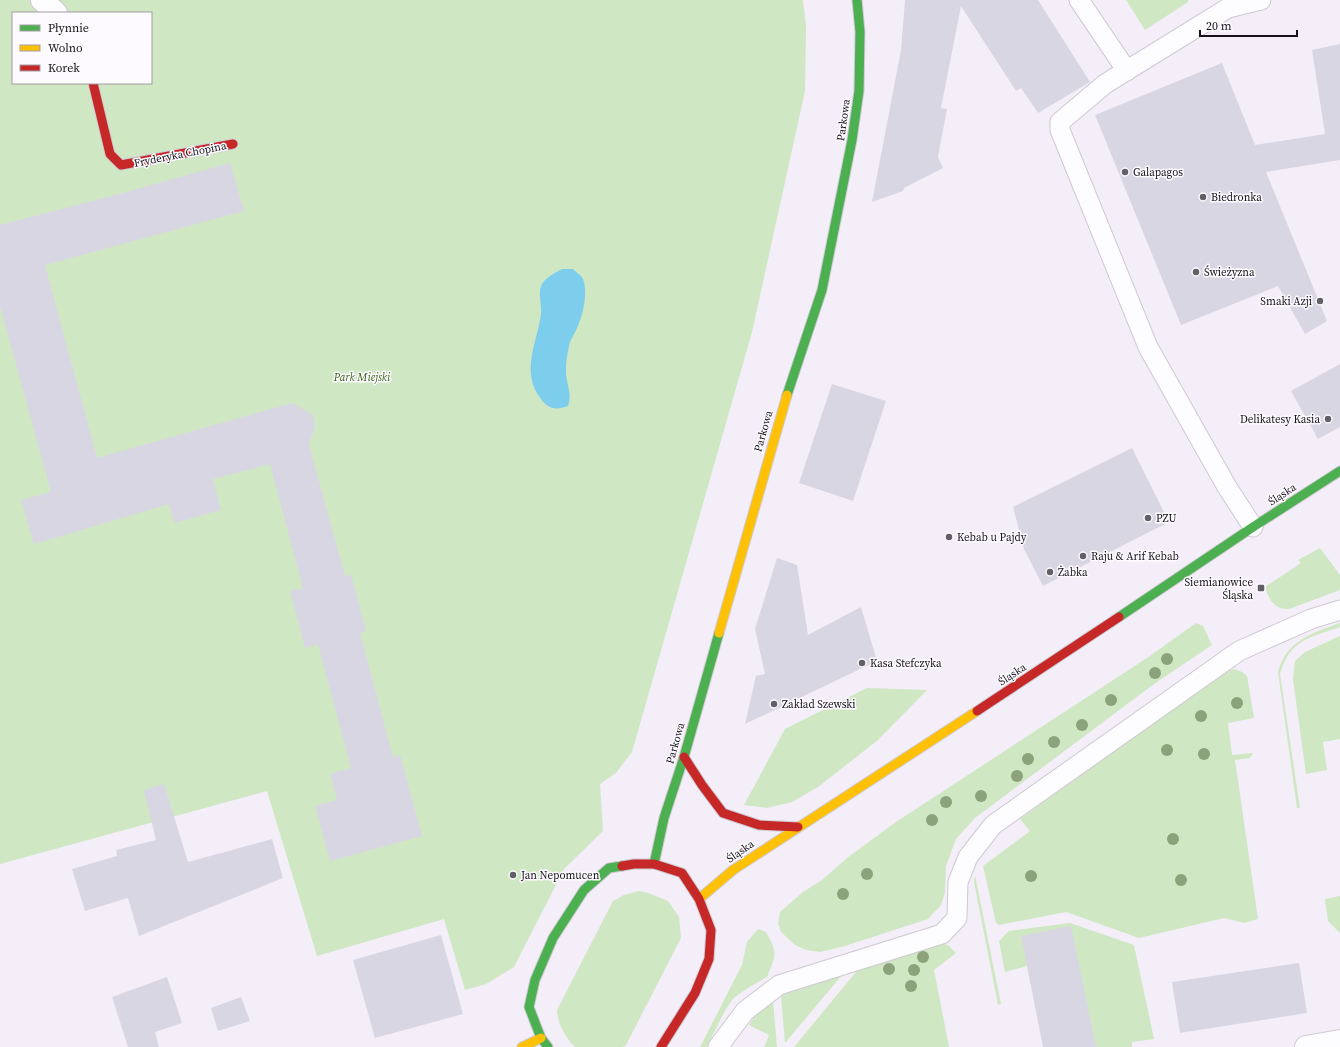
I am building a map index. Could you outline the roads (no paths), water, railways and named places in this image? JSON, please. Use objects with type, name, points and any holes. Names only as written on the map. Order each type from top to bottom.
[{"type":"main road","name":"Parkowa","points":[[654,864],[664,818],[684,757],[781,413],[822,290],[852,140],[859,91],[860,32],[857,0]]},
{"type":"main road","name":"Fryderyka Chopina","points":[[93,84],[110,154],[122,165],[233,144]]},
{"type":"main road","name":"Śląska","points":[[699,899],[733,870],[1340,471]]},
{"type":"main road","points":[[684,757],[702,786],[723,813],[758,825],[798,827]]},
{"type":"main road","points":[[548,1047],[541,1038],[529,1007],[535,980],[553,938],[584,890],[609,868],[634,864],[654,864],[682,873],[699,899],[711,930],[709,958],[695,993],[662,1047]]},
{"type":"main road","points":[[522,1047],[541,1038]]},
{"type":"street","points":[[42,0],[55,12]]},
{"type":"street","points":[[1306,1047],[1340,1041]]},
{"type":"lane","points":[[1079,0],[1126,71]]},
{"type":"lane","points":[[1253,527],[1227,487],[1148,347],[1060,130],[1060,122],[1105,84],[1228,8],[1261,0]]},
{"type":"lane","points":[[718,1047],[745,1012],[779,985],[942,934],[957,918],[958,882],[968,857],[993,825],[1239,651],[1310,619],[1340,610]]},
{"type":"water","points":[[562,269],[573,269],[582,277],[585,295],[581,317],[570,342],[567,356],[566,374],[570,397],[568,406],[553,408],[544,403],[535,389],[531,368],[541,314],[541,286],[547,278]]},
{"type":"place","name":"Galapagos","points":[[1125,172]]},
{"type":"place","name":"Biedronka","points":[[1203,197]]},
{"type":"place","name":"Świeżyzna","points":[[1196,272]]},
{"type":"place","name":"Smaki Azji","points":[[1320,301]]},
{"type":"place","name":"Delikatesy Kasia","points":[[1328,419]]},
{"type":"place","name":"PZU","points":[[1148,518]]},
{"type":"place","name":"Kebab u Pajdy","points":[[949,537]]},
{"type":"place","name":"Raju & Arif Kebab","points":[[1083,556]]},
{"type":"place","name":"Żabka","points":[[1050,572]]},
{"type":"place","name":"Siemianowice Śląska","points":[[1261,588]]},
{"type":"place","name":"Kasa Stefczyka","points":[[862,663]]},
{"type":"place","name":"Zakład Szewski","points":[[774,704]]},
{"type":"place","name":"Jan Nepomucen","points":[[513,875]]},
{"type":"park label","name":"Park Miejski","points":[[362,377]]}]
